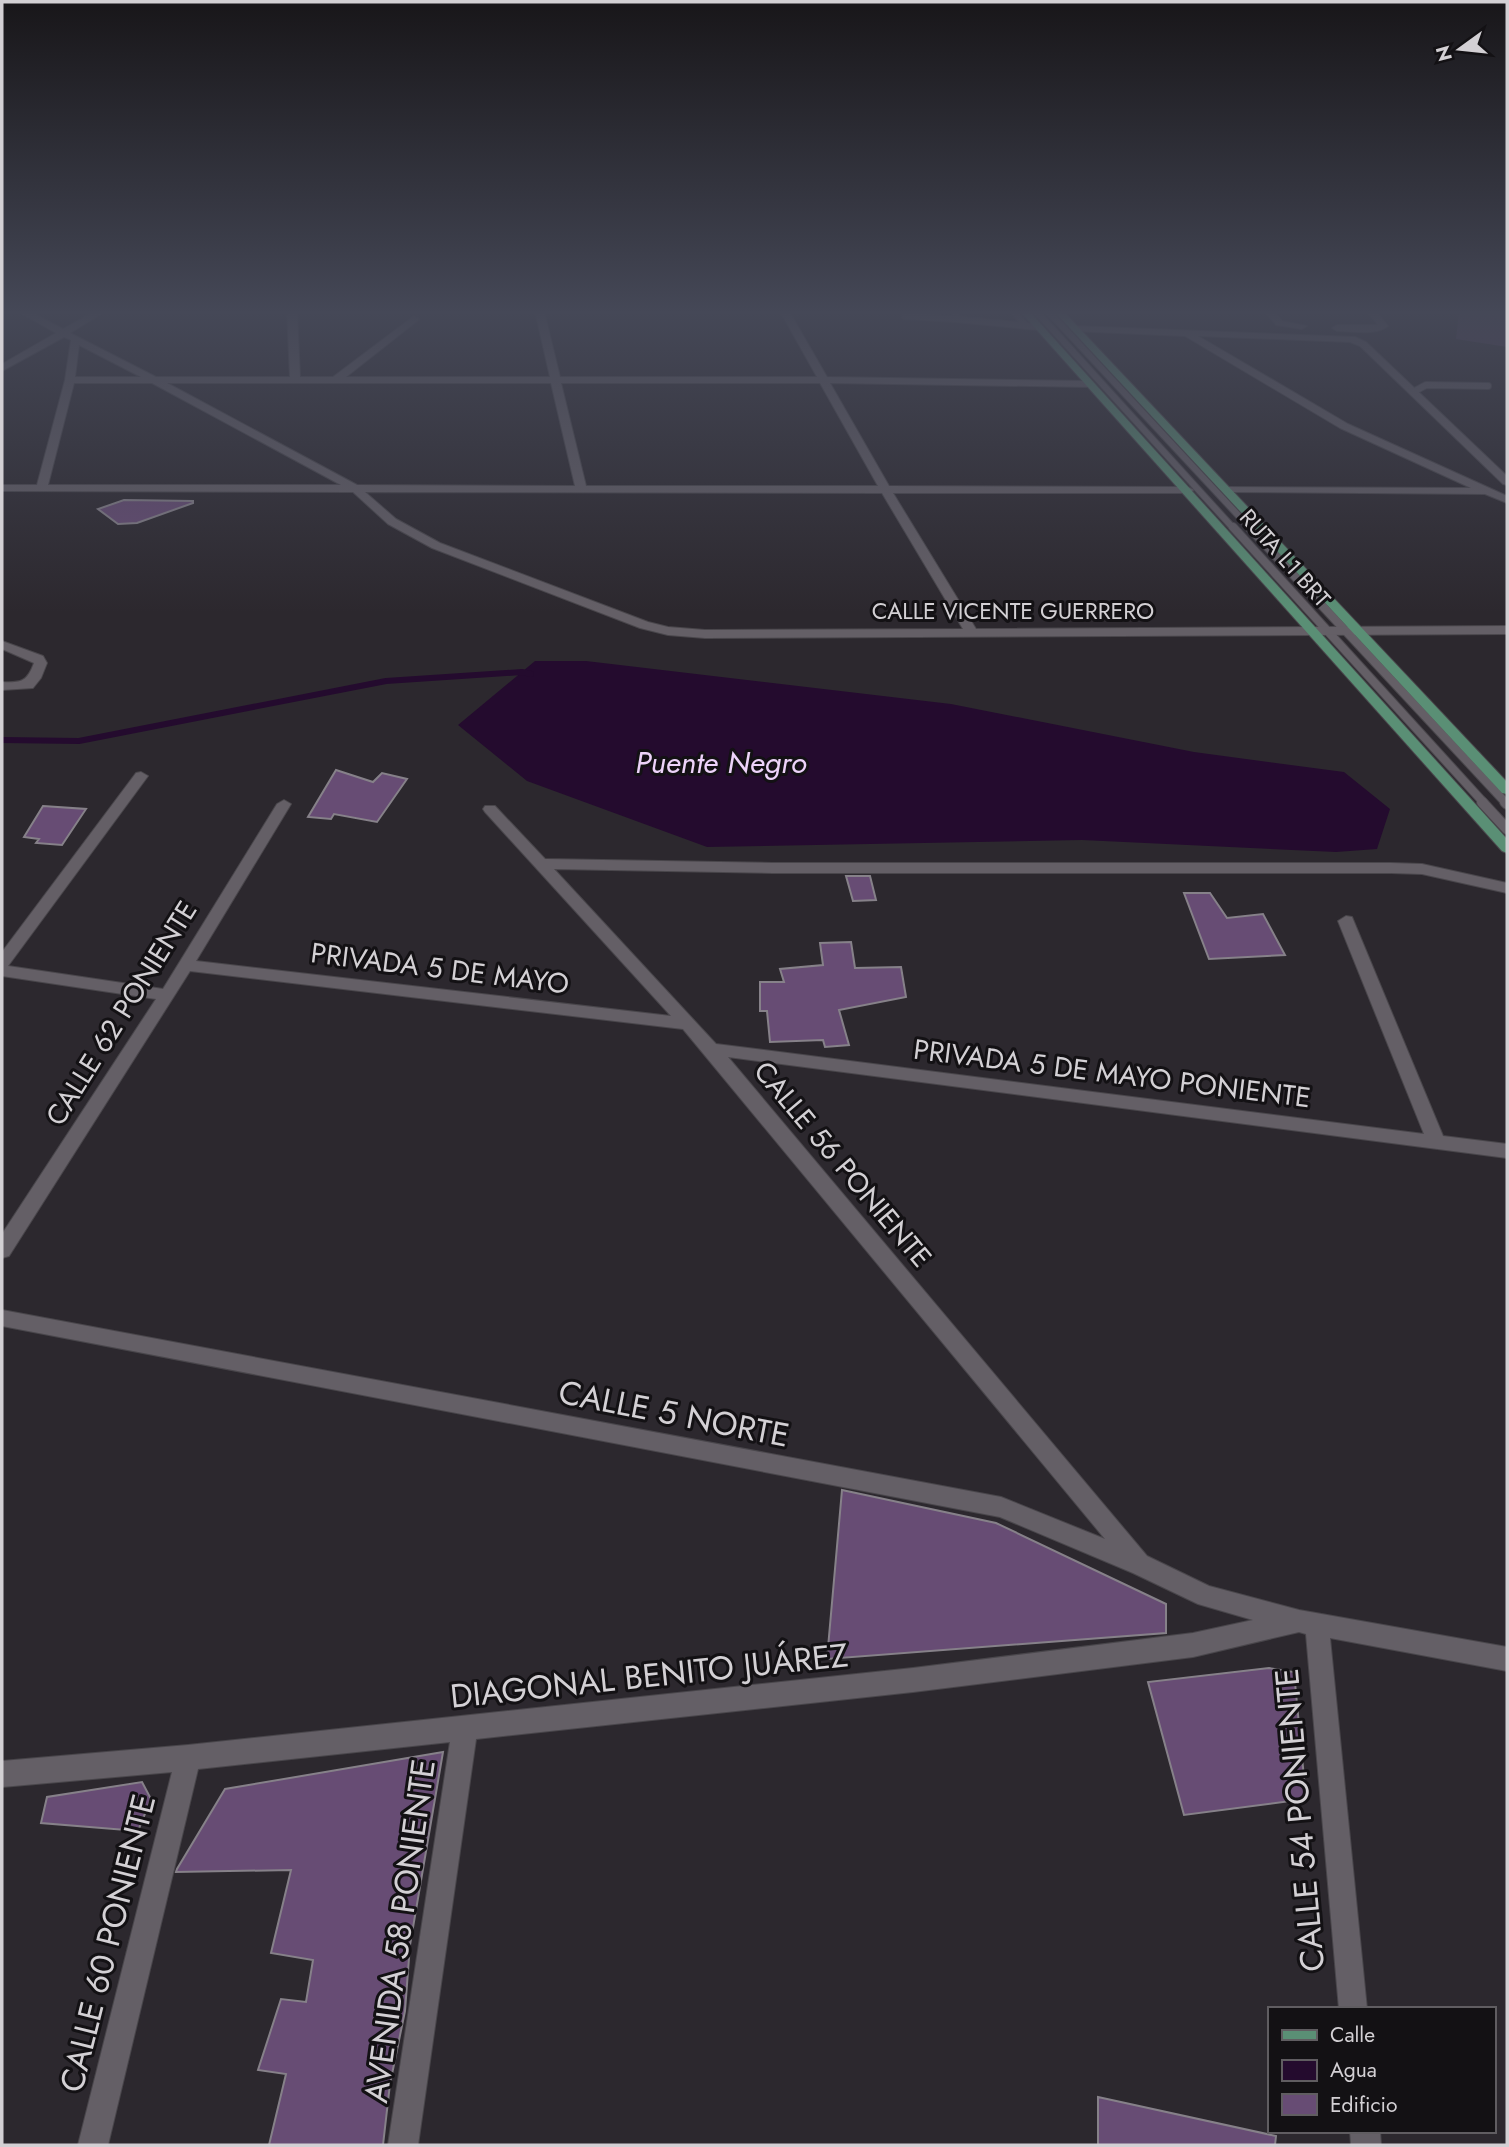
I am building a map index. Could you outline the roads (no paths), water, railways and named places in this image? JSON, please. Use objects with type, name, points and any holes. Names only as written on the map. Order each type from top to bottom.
[{"type":"main road","points":[[1114,411],[1320,632],[1507,848]]},
{"type":"main road","points":[[1153,411],[1227,490],[1352,632],[1507,790]]},
{"type":"street","points":[[41,489],[62,411]]},
{"type":"street","points":[[212,411],[356,489]]},
{"type":"street","points":[[563,411],[582,490]]},
{"type":"street","points":[[840,411],[971,631]]},
{"type":"street","points":[[1319,411],[1344,426],[1507,500]]},
{"type":"street","points":[[1433,411],[1507,482]]},
{"type":"street","points":[[2,488],[1188,490]]},
{"type":"street","name":"CALLE VICENTE GUERRERO","points":[[356,489],[385,519],[442,547],[644,625],[668,631],[705,634],[1507,630]]},
{"type":"street","points":[[1227,490],[1507,491]]},
{"type":"street","points":[[2,645],[38,659],[41,663],[35,682],[30,685],[2,686]]},
{"type":"street","points":[[2,963],[141,776]]},
{"type":"street","name":"CALLE 62 PONIENTE","points":[[2,1250],[186,965],[284,804]]},
{"type":"street","name":"CALLE 56 PONIENTE","points":[[490,809],[711,1049],[1140,1565]]},
{"type":"street","points":[[541,864],[773,868],[1391,868],[1422,869],[1507,888]]},
{"type":"street","points":[[1346,920],[1436,1140]]},
{"type":"street","name":"PRIVADA 5 DE MAYO","points":[[186,965],[688,1024]]},
{"type":"street","points":[[2,971],[167,995]]},
{"type":"street","name":"PRIVADA 5 DE MAYO PONIENTE","points":[[711,1049],[1507,1151]]},
{"type":"street","name":"CALLE 5 NORTE","points":[[2,1318],[1001,1507],[1140,1565],[1206,1596],[1308,1623],[1507,1659]]},
{"type":"street","name":"DIAGONAL BENITO JUÁREZ","points":[[2,1774],[188,1758],[913,1680],[1192,1645],[1308,1623]]},
{"type":"street","name":"CALLE 54 PONIENTE","points":[[1308,1623],[1353,2007]]},
{"type":"street","name":"AVENIDA 58 PONIENTE","points":[[403,2145],[465,1728]]},
{"type":"street","name":"CALLE 60 PONIENTE","points":[[93,2145],[188,1758]]},
{"type":"lane","name":"RUTA L1 BRT","points":[[1125,411],[1320,632],[1507,829]]},
{"type":"lane","name":"RUTA L1 BRT","points":[[1143,411],[1352,632],[1507,804]]},
{"type":"water","name":"Puente Negro","points":[[535,661],[586,661],[951,704],[1194,752],[1344,772],[1390,809],[1377,849],[1336,852],[1082,840],[707,847],[527,781],[458,725]]},
{"type":"waterway","points":[[2,740],[79,741],[386,681],[522,672],[531,674]]}]
